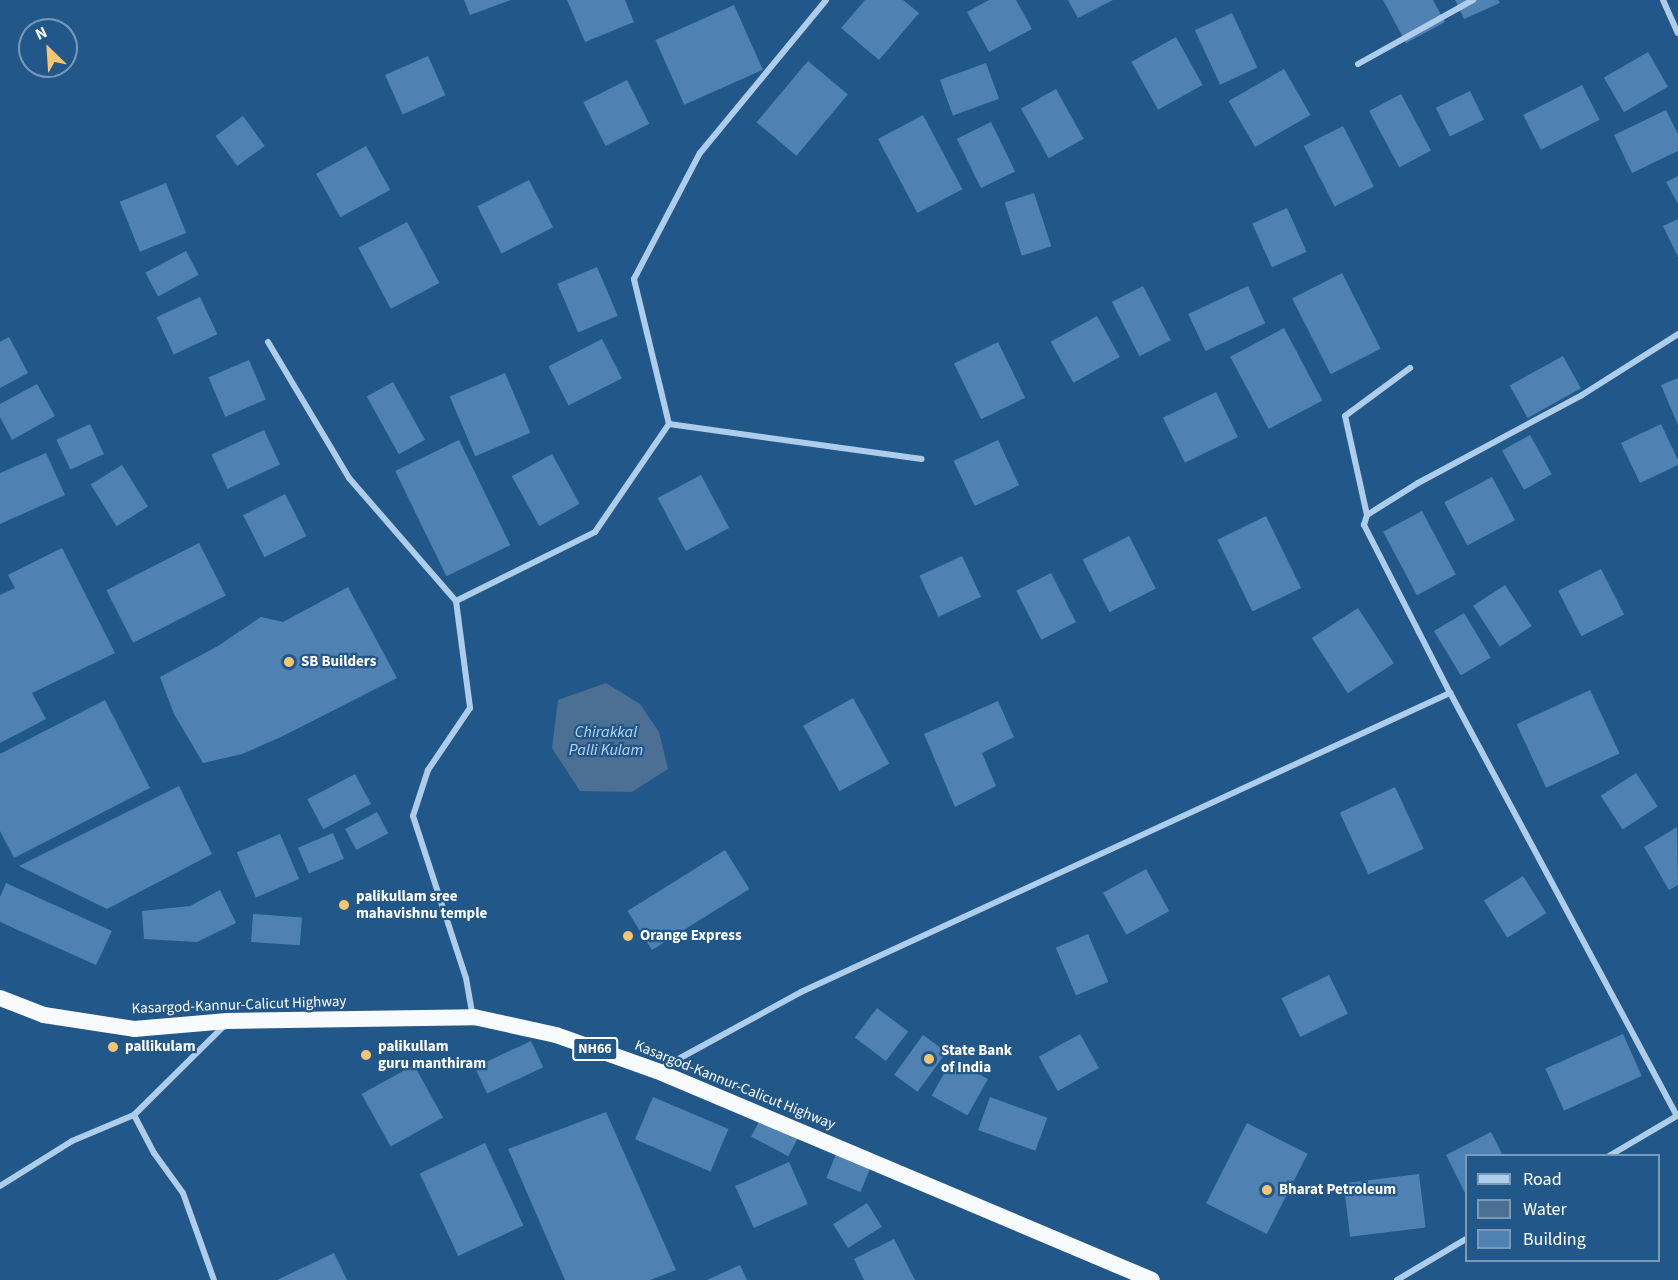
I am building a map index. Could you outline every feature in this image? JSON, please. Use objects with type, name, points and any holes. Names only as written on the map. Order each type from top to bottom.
[{"type":"highway","name":"Kasargod-Kannur-Calicut Highway","points":[[0,998],[44,1015],[134,1029],[228,1021],[474,1017],[556,1035],[657,1071],[1152,1280]]},
{"type":"street","points":[[456,601],[595,532],[669,424],[634,279],[700,153],[826,0]]},
{"type":"street","points":[[1359,64],[1473,0]]},
{"type":"street","points":[[1663,0],[1678,33]]},
{"type":"street","points":[[1367,514],[1418,483],[1582,395],[1678,334]]},
{"type":"street","points":[[268,342],[349,478],[456,601],[470,708],[428,770],[413,816],[466,978],[474,1017]]},
{"type":"street","points":[[1410,368],[1345,416],[1367,514],[1364,525],[1450,693],[1677,1116],[1611,1154]]},
{"type":"street","points":[[669,424],[922,459]]},
{"type":"street","points":[[657,1071],[801,992],[1450,693]]},
{"type":"street","points":[[0,1186],[72,1141],[134,1114],[228,1021]]},
{"type":"street","points":[[134,1114],[154,1153],[183,1193],[214,1280]]},
{"type":"street","points":[[1397,1280],[1465,1240]]},
{"type":"water","name":"Chirakkal Palli Kulam","points":[[606,683],[640,704],[659,732],[668,769],[632,792],[580,791],[552,748],[558,700]]},
{"type":"building","points":[[464,0],[511,0],[470,15]]},
{"type":"building","points":[[567,0],[625,0],[634,22],[585,42]]},
{"type":"building","points":[[865,0],[903,0],[919,13],[879,60],[841,28]]},
{"type":"building","points":[[989,0],[1016,0],[1032,29],[989,52],[967,12]]},
{"type":"building","points":[[1068,0],[1113,0],[1078,18]]},
{"type":"building","points":[[1383,0],[1433,0],[1445,22],[1406,43]]},
{"type":"building","points":[[1455,0],[1498,0],[1500,3],[1464,19]]},
{"type":"building","points":[[734,5],[763,70],[684,105],[655,40]]},
{"type":"building","points":[[1232,13],[1257,67],[1220,85],[1195,30]]},
{"type":"building","points":[[1176,37],[1203,85],[1158,110],[1131,62]]},
{"type":"building","points":[[1648,52],[1668,87],[1624,112],[1604,78]]},
{"type":"building","points":[[428,56],[445,95],[403,114],[385,75]]},
{"type":"building","points":[[808,61],[848,94],[796,156],[757,122]]},
{"type":"building","points":[[986,63],[999,99],[953,115],[940,80]]},
{"type":"building","points":[[1284,69],[1310,115],[1255,147],[1229,101]]},
{"type":"building","points":[[627,80],[649,124],[606,146],[583,102]]},
{"type":"building","points":[[1582,85],[1600,120],[1541,150],[1523,115]]},
{"type":"building","points":[[1056,89],[1084,139],[1049,158],[1021,108]]},
{"type":"building","points":[[1470,91],[1484,120],[1450,136],[1436,108]]},
{"type":"building","points":[[1401,94],[1431,151],[1399,167],[1369,111]]},
{"type":"building","points":[[1666,110],[1678,134],[1678,151],[1632,173],[1614,135]]},
{"type":"building","points":[[923,115],[962,189],[917,213],[878,139]]},
{"type":"building","points":[[243,116],[265,146],[237,166],[215,136]]},
{"type":"building","points":[[991,122],[1015,171],[981,188],[957,139]]},
{"type":"building","points":[[1343,126],[1374,187],[1335,207],[1304,146]]},
{"type":"building","points":[[366,146],[390,190],[340,217],[316,174]]},
{"type":"building","points":[[1678,176],[1678,204],[1666,182]]},
{"type":"building","points":[[529,180],[553,227],[501,254],[477,206]]},
{"type":"building","points":[[166,183],[186,233],[140,252],[120,202]]},
{"type":"building","points":[[1034,193],[1051,246],[1022,256],[1005,203]]},
{"type":"building","points":[[1287,208],[1307,252],[1272,267],[1252,223]]},
{"type":"building","points":[[1678,219],[1678,257],[1663,226]]},
{"type":"building","points":[[407,222],[439,283],[391,309],[358,248]]},
{"type":"building","points":[[186,251],[199,275],[158,296],[145,273]]},
{"type":"building","points":[[597,267],[618,316],[578,333],[557,284]]},
{"type":"building","points":[[1342,273],[1381,349],[1331,374],[1292,298]]},
{"type":"building","points":[[1143,286],[1171,340],[1140,356],[1112,302]]},
{"type":"building","points":[[1248,286],[1265,323],[1206,351],[1188,314]]},
{"type":"building","points":[[200,297],[217,334],[174,354],[156,317]]},
{"type":"building","points":[[1097,316],[1120,357],[1073,383],[1051,342]]},
{"type":"building","points":[[1284,328],[1322,400],[1269,429],[1230,357]]},
{"type":"building","points":[[9,337],[28,373],[0,388],[0,342]]},
{"type":"building","points":[[602,339],[622,378],[569,405],[549,366]]},
{"type":"building","points":[[998,342],[1025,398],[981,419],[954,363]]},
{"type":"building","points":[[1563,356],[1581,388],[1528,418],[1510,386]]},
{"type":"building","points":[[249,360],[266,400],[225,417],[208,377]]},
{"type":"building","points":[[505,373],[530,433],[475,456],[450,396]]},
{"type":"building","points":[[1678,378],[1678,425],[1661,385]]},
{"type":"building","points":[[393,382],[425,440],[399,454],[367,397]]},
{"type":"building","points":[[37,384],[55,416],[12,440],[0,417],[0,404]]},
{"type":"building","points":[[1216,392],[1238,437],[1185,463],[1163,418]]},
{"type":"building","points":[[90,424],[104,454],[70,470],[56,440]]},
{"type":"building","points":[[1661,424],[1678,460],[1678,465],[1640,483],[1621,443]]},
{"type":"building","points":[[264,430],[280,464],[227,489],[211,455]]},
{"type":"building","points":[[1530,435],[1552,474],[1524,490],[1502,451]]},
{"type":"building","points":[[459,440],[510,545],[446,576],[395,471]]},
{"type":"building","points":[[998,440],[1019,485],[975,506],[954,461]]},
{"type":"building","points":[[46,453],[65,495],[0,524],[0,473]]},
{"type":"building","points":[[552,454],[580,504],[539,526],[512,476]]},
{"type":"building","points":[[122,465],[148,507],[117,526],[91,485]]},
{"type":"building","points":[[701,475],[729,528],[686,551],[658,498]]},
{"type":"building","points":[[1492,477],[1515,520],[1467,546],[1444,502]]},
{"type":"building","points":[[285,494],[306,536],[264,557],[243,515]]},
{"type":"building","points":[[1422,511],[1456,575],[1417,595],[1383,532]]},
{"type":"building","points":[[1266,516],[1301,588],[1253,612],[1217,540]]},
{"type":"building","points":[[1129,536],[1156,589],[1109,612],[1083,560]]},
{"type":"building","points":[[199,543],[226,596],[133,643],[106,590]]},
{"type":"building","points":[[62,548],[115,653],[32,693],[46,719],[0,743],[0,595],[15,588],[8,575]]},
{"type":"building","points":[[962,556],[981,597],[938,617],[919,576]]},
{"type":"building","points":[[1601,569],[1624,614],[1581,636],[1558,591]]},
{"type":"building","points":[[1051,573],[1076,622],[1041,640],[1016,591]]},
{"type":"building","points":[[1505,585],[1532,626],[1500,647],[1473,606]]},
{"type":"building","name":"SB Builders","points":[[348,587],[397,678],[281,737],[242,754],[203,763],[174,714],[160,677],[218,646],[261,617],[283,622]]},
{"type":"building","points":[[1358,608],[1394,663],[1348,693],[1312,638]]},
{"type":"building","points":[[1464,613],[1491,658],[1461,676],[1434,631]]},
{"type":"building","points":[[1590,690],[1620,753],[1546,788],[1517,724]]},
{"type":"building","points":[[853,698],[889,764],[840,791],[803,726]]},
{"type":"building","points":[[105,700],[150,788],[14,858],[0,831],[0,754]]},
{"type":"building","points":[[998,701],[1014,737],[982,753],[996,786],[955,807],[924,734]]},
{"type":"building","points":[[1636,773],[1658,807],[1623,829],[1601,796]]},
{"type":"building","points":[[355,774],[371,804],[323,829],[307,799]]},
{"type":"building","points":[[179,786],[212,854],[107,909],[19,866]]},
{"type":"building","points":[[1395,787],[1424,849],[1368,874],[1340,813]]},
{"type":"building","points":[[377,812],[388,833],[356,850],[345,829]]},
{"type":"building","points":[[1677,827],[1678,885],[1669,890],[1644,847]]},
{"type":"building","points":[[333,833],[344,859],[309,874],[298,848]]},
{"type":"building","points":[[280,834],[299,879],[256,897],[237,852]]},
{"type":"building","points":[[725,850],[749,889],[652,950],[627,911]]},
{"type":"building","points":[[1146,869],[1169,911],[1126,935],[1103,893]]},
{"type":"building","points":[[1523,876],[1546,913],[1507,938],[1484,900]]},
{"type":"building","points":[[6,883],[112,931],[96,965],[0,922],[0,897]]},
{"type":"building","points":[[220,890],[236,923],[197,942],[144,939],[142,911],[190,906]]},
{"type":"building","points":[[253,914],[302,917],[300,945],[251,942]]},
{"type":"building","points":[[1088,934],[1108,982],[1076,996],[1056,948]]},
{"type":"building","points":[[1329,975],[1348,1014],[1300,1037],[1281,998]]},
{"type":"building","points":[[877,1008],[908,1031],[886,1061],[855,1038]]},
{"type":"building","points":[[1080,1034],[1099,1068],[1058,1091],[1039,1057]]},
{"type":"building","points":[[1623,1034],[1642,1076],[1564,1111],[1545,1069]]},
{"type":"building","points":[[923,1035],[946,1052],[918,1092],[894,1075]]},
{"type":"building","points":[[531,1041],[543,1067],[487,1093],[475,1067]]},
{"type":"building","points":[[952,1059],[988,1079],[967,1116],[932,1096]]},
{"type":"building","points":[[414,1065],[443,1117],[391,1147],[362,1094]]},
{"type":"building","points":[[653,1097],[728,1129],[711,1171],[635,1139]]},
{"type":"building","points":[[990,1097],[1047,1118],[1035,1151],[978,1130]]},
{"type":"building","points":[[606,1112],[676,1270],[650,1280],[565,1280],[508,1149]]},
{"type":"building","points":[[761,1118],[798,1138],[788,1156],[751,1137]]},
{"type":"building","points":[[1247,1123],[1308,1154],[1267,1234],[1206,1203]]},
{"type":"building","points":[[1491,1132],[1502,1154],[1465,1154],[1465,1193],[1446,1155]]},
{"type":"building","points":[[485,1143],[523,1225],[458,1256],[420,1173]]},
{"type":"building","points":[[836,1154],[870,1168],[861,1192],[826,1178]]},
{"type":"building","points":[[789,1162],[808,1204],[754,1228],[735,1186]]},
{"type":"building","points":[[1419,1174],[1426,1228],[1350,1237],[1344,1183]]},
{"type":"building","points":[[867,1203],[882,1227],[848,1248],[833,1224]]},
{"type":"building","points":[[894,1239],[915,1280],[864,1280],[854,1259]]},
{"type":"building","points":[[334,1253],[347,1280],[277,1280]]},
{"type":"building","points":[[740,1265],[747,1280],[707,1280]]},
{"type":"place","name":"SB Builders","points":[[289,662]]},
{"type":"place","name":"palikullam sree mahavishnu temple","points":[[344,905]]},
{"type":"place","name":"Orange Express","points":[[628,936]]},
{"type":"place","name":"pallikulam","points":[[113,1047]]},
{"type":"place","name":"palikullam guru manthiram","points":[[366,1055]]},
{"type":"place","name":"State Bank of India","points":[[929,1059]]},
{"type":"place","name":"Bharat Petroleum","points":[[1267,1190]]}]
